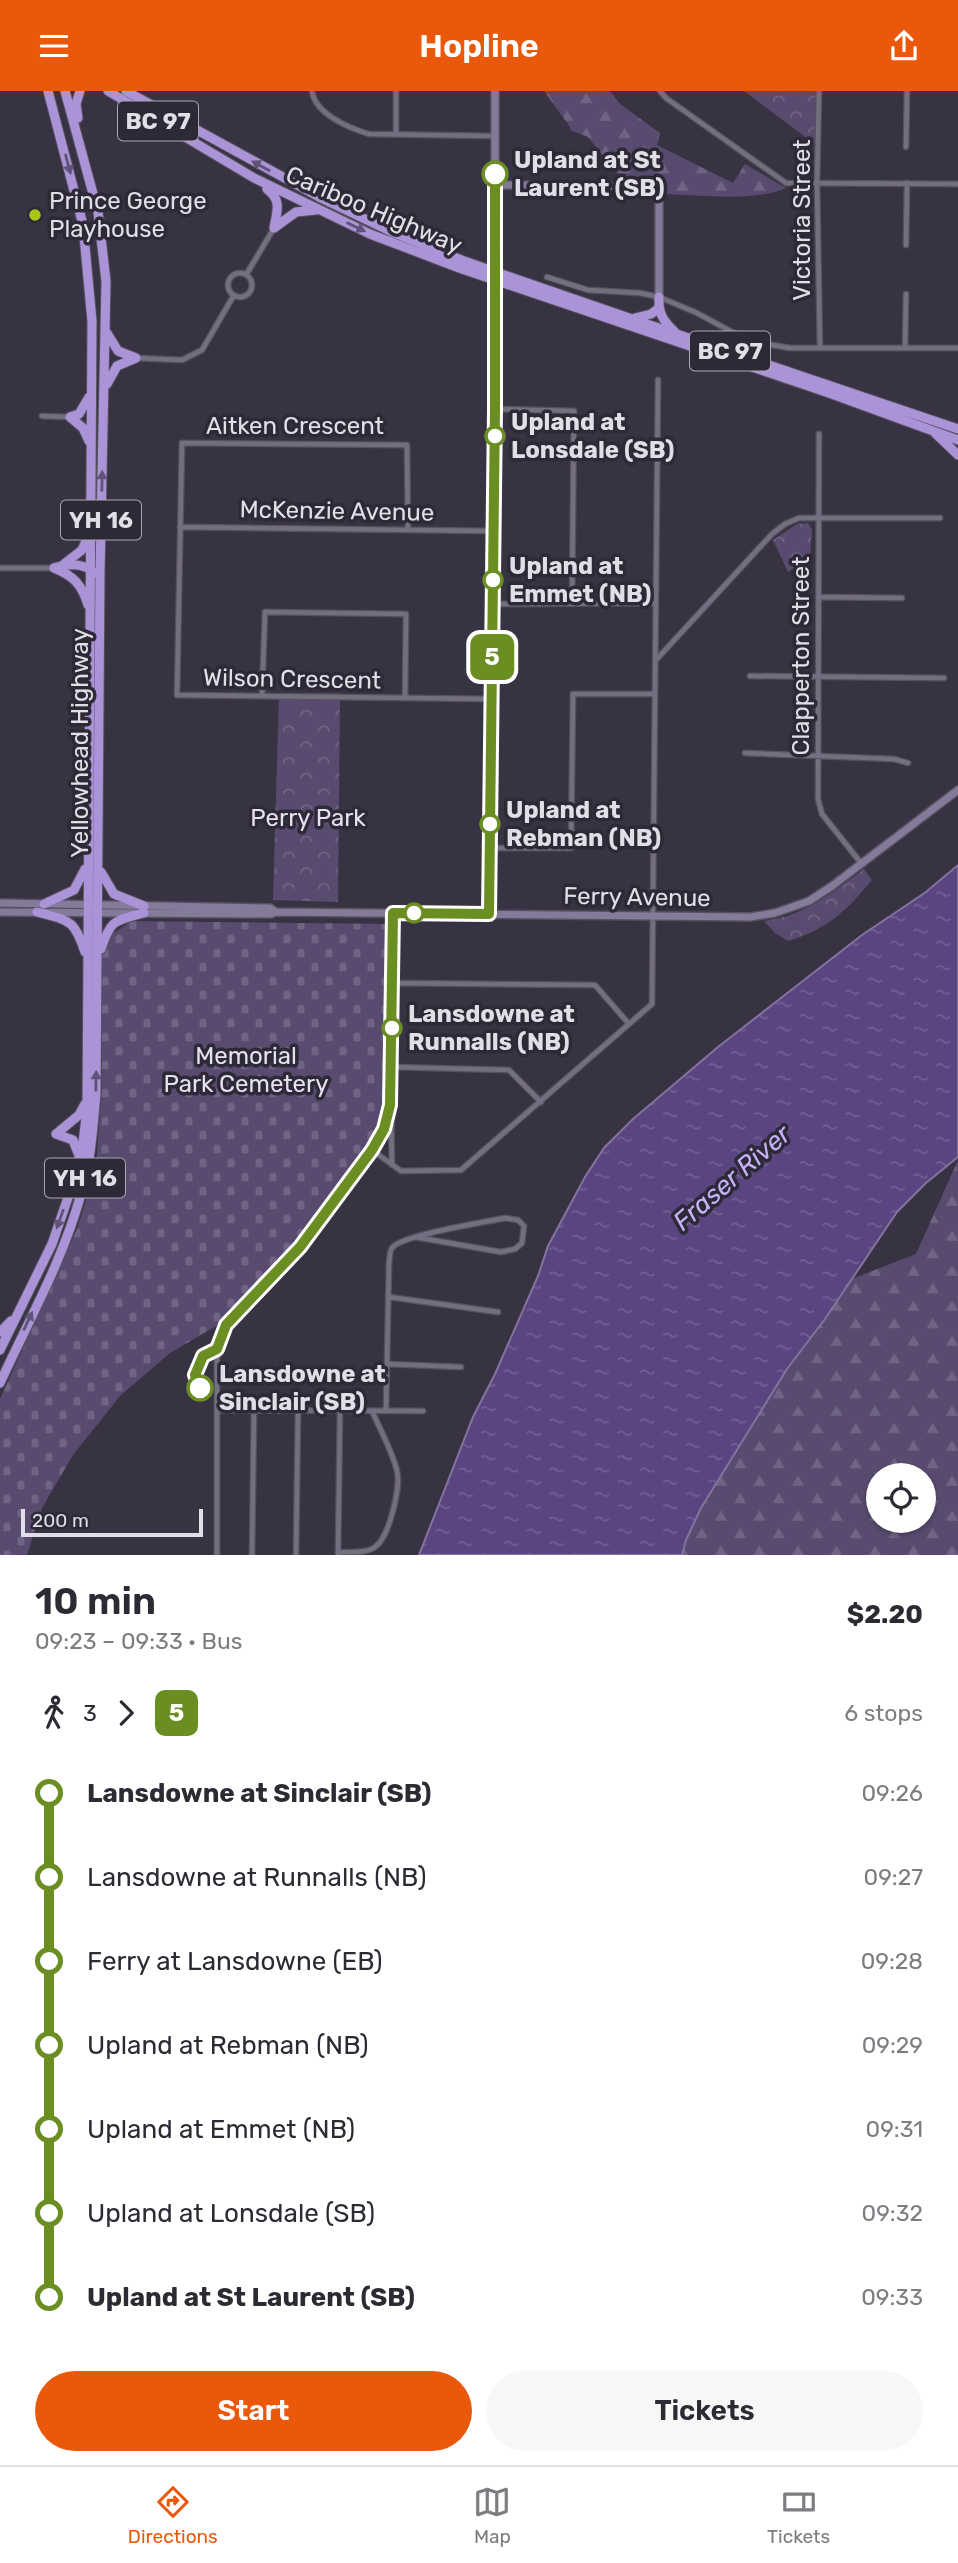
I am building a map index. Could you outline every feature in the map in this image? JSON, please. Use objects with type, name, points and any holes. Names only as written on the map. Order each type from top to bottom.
[{"type":"highway","name":"Yellowhead Highway","points":[[65,91],[89,174],[102,234],[106,281],[100,600],[99,868],[93,908]]},
{"type":"highway","points":[[80,91],[76,104],[89,174]]},
{"type":"highway","name":"Cariboo Highway","points":[[108,91],[254,178],[370,234],[462,269],[921,425],[958,440]]},
{"type":"highway","name":"Cariboo Highway","points":[[127,91],[321,198],[392,232],[464,261],[958,429]]},
{"type":"highway","name":"Yellowhead Highway","points":[[0,1383],[62,1248],[81,1196],[90,1157],[96,1093],[93,908],[88,861],[92,301],[78,203],[48,94]]},
{"type":"highway","points":[[254,178],[274,194],[278,202],[274,228]]},
{"type":"highway","points":[[277,217],[294,198],[321,198]]},
{"type":"highway","points":[[274,228],[296,212],[320,210]]},
{"type":"highway","points":[[659,297],[659,309],[665,323],[677,334]]},
{"type":"highway","points":[[629,318],[644,317],[659,309]]},
{"type":"highway","points":[[105,327],[118,351],[136,358]]},
{"type":"highway","points":[[104,392],[115,368],[136,358]]},
{"type":"highway","points":[[70,417],[79,414],[84,408],[91,389]]},
{"type":"highway","points":[[70,417],[83,428],[90,442]]},
{"type":"highway","points":[[921,425],[950,445],[958,455]]},
{"type":"highway","points":[[57,566],[78,554],[92,527]]},
{"type":"highway","points":[[57,566],[79,565],[92,569],[96,575],[100,600]]},
{"type":"highway","points":[[57,566],[80,584],[91,615]]},
{"type":"highway","points":[[44,904],[74,890],[81,881],[88,861]]},
{"type":"highway","points":[[99,868],[114,894],[144,909]]},
{"type":"highway","points":[[93,958],[110,926],[117,920],[144,909]]},
{"type":"highway","points":[[37,912],[68,921],[78,931],[93,958]]},
{"type":"highway","name":"Yellowhead Highway","points":[[0,1351],[52,1244],[81,1160],[93,958]]},
{"type":"highway","points":[[81,1160],[73,1140],[56,1134],[79,1115],[85,1102]]},
{"type":"highway","points":[[0,1332],[19,1311]]},
{"type":"highway","points":[[0,1351],[6,1361],[5,1372]]},
{"type":"main road","points":[[495,91],[495,265]]},
{"type":"main road","points":[[495,185],[643,186],[656,191],[659,203],[659,297]]},
{"type":"main road","points":[[489,914],[495,289]]},
{"type":"main road","name":"Ferry Avenue","points":[[0,903],[271,914],[750,917],[775,913],[809,901],[958,790]]},
{"type":"main road","name":"Ferry Avenue","points":[[0,912],[93,908]]},
{"type":"street","points":[[312,91],[314,102],[321,110],[369,134],[495,136]]},
{"type":"street","points":[[396,91],[396,134]]},
{"type":"street","points":[[660,91],[666,98],[786,183],[958,184]]},
{"type":"street","name":"Victoria Street","points":[[819,91],[817,183],[820,348]]},
{"type":"street","points":[[906,147],[907,91]]},
{"type":"street","points":[[906,245],[907,183]]},
{"type":"street","points":[[246,275],[274,228]]},
{"type":"street","points":[[237,273],[246,275],[251,282],[250,291],[242,296],[234,295],[228,287],[229,280],[237,273]]},
{"type":"street","points":[[547,277],[589,290],[659,297],[732,332],[766,344],[790,348],[958,348]]},
{"type":"street","points":[[905,348],[906,294]]},
{"type":"street","points":[[136,358],[182,360],[202,350],[234,295]]},
{"type":"street","points":[[372,1150],[401,1171],[461,1170],[652,1004],[658,380]]},
{"type":"street","points":[[495,409],[574,411],[572,604]]},
{"type":"street","points":[[42,416],[70,417]]},
{"type":"street","name":"Clapperton Street","points":[[819,434],[818,799],[822,814],[861,864]]},
{"type":"street","name":"Aitken Crescent","points":[[179,527],[182,443],[407,445],[408,530]]},
{"type":"street","points":[[656,660],[772,534],[785,524],[799,518],[819,517],[940,518]]},
{"type":"street","name":"McKenzie Avenue","points":[[179,527],[494,531]]},
{"type":"street","name":"Wilson Crescent","points":[[179,527],[177,695],[491,699]]},
{"type":"street","points":[[0,568],[57,566]]},
{"type":"street","points":[[818,597],[902,598]]},
{"type":"street","points":[[493,604],[656,603]]},
{"type":"street","points":[[262,696],[265,613],[406,614],[405,698]]},
{"type":"street","points":[[750,676],[944,678]]},
{"type":"street","points":[[490,848],[571,848],[573,694],[655,694]]},
{"type":"street","points":[[745,753],[894,759],[908,763]]},
{"type":"street","points":[[392,1166],[390,1105],[393,913]]},
{"type":"street","points":[[392,983],[595,985],[629,1024]]},
{"type":"street","points":[[391,1067],[509,1070],[541,1102]]},
{"type":"street","points":[[217,1555],[217,1349],[226,1325],[300,1247],[372,1150],[384,1129],[390,1105]]},
{"type":"street","points":[[386,1411],[390,1254],[393,1247],[415,1237],[505,1218],[518,1220],[524,1226],[522,1243],[515,1249],[501,1252],[415,1237]]},
{"type":"street","points":[[389,1297],[498,1312]]},
{"type":"street","points":[[387,1364],[461,1367]]},
{"type":"street","points":[[218,1410],[422,1411]]},
{"type":"street","points":[[252,1555],[254,1410]]},
{"type":"street","points":[[296,1555],[298,1411]]},
{"type":"street","points":[[340,1411],[338,1554],[374,1548],[384,1538],[397,1490],[397,1471],[372,1411]]},
{"type":"green space","points":[[544,91],[610,91],[620,104],[660,133],[657,145],[733,183],[745,164],[786,188],[743,196],[665,194],[652,180],[620,177],[588,137],[570,130]]},
{"type":"green space","points":[[744,91],[819,91],[820,148]]},
{"type":"green space","points":[[808,523],[812,530],[810,558],[788,572],[773,540],[797,524]]},
{"type":"green space","name":"Perry Park","points":[[279,693],[340,693],[338,902],[273,900]]},
{"type":"green space","points":[[864,869],[872,880],[845,910],[814,931],[788,941],[775,933],[764,921],[805,909]]},
{"type":"green space","name":"Memorial Park Cemetery","points":[[131,921],[392,924],[392,1104],[368,1152],[268,1279],[230,1318],[170,1353],[120,1396],[73,1455],[42,1508],[27,1555],[0,1555],[0,1399],[77,1229],[96,1168],[102,1085],[102,957],[108,937]]},
{"type":"green space","points":[[958,1160],[958,1555],[683,1555],[686,1540],[701,1508],[724,1470],[787,1369],[854,1278],[916,1254]]},
{"type":"water","name":"Fraser River","points":[[958,865],[958,1157],[926,1183],[897,1212],[825,1319],[787,1369],[701,1508],[682,1555],[419,1555],[473,1417],[538,1276],[548,1246],[585,1177],[604,1148],[633,1119],[718,1047],[862,935],[926,892]]},
{"type":"bus line","name":"5","points":[[200,1388],[195,1375],[203,1356],[217,1349],[226,1325],[300,1247],[372,1150],[384,1129],[390,1105],[393,913],[489,914],[495,174]]},
{"type":"place","name":"Upland at St Laurent (SB)","points":[[495,174]]},
{"type":"place","name":"Prince George Playhouse","points":[[35,215]]},
{"type":"place","name":"Upland at Lonsdale (SB)","points":[[495,436]]},
{"type":"place","name":"Upland at Emmet (NB)","points":[[493,580]]},
{"type":"place","name":"Upland at Rebman (NB)","points":[[490,824]]},
{"type":"place","name":"Lansdowne at Runnalls (NB)","points":[[392,1028]]},
{"type":"place","name":"Lansdowne at Sinclair (SB)","points":[[200,1388]]}]
